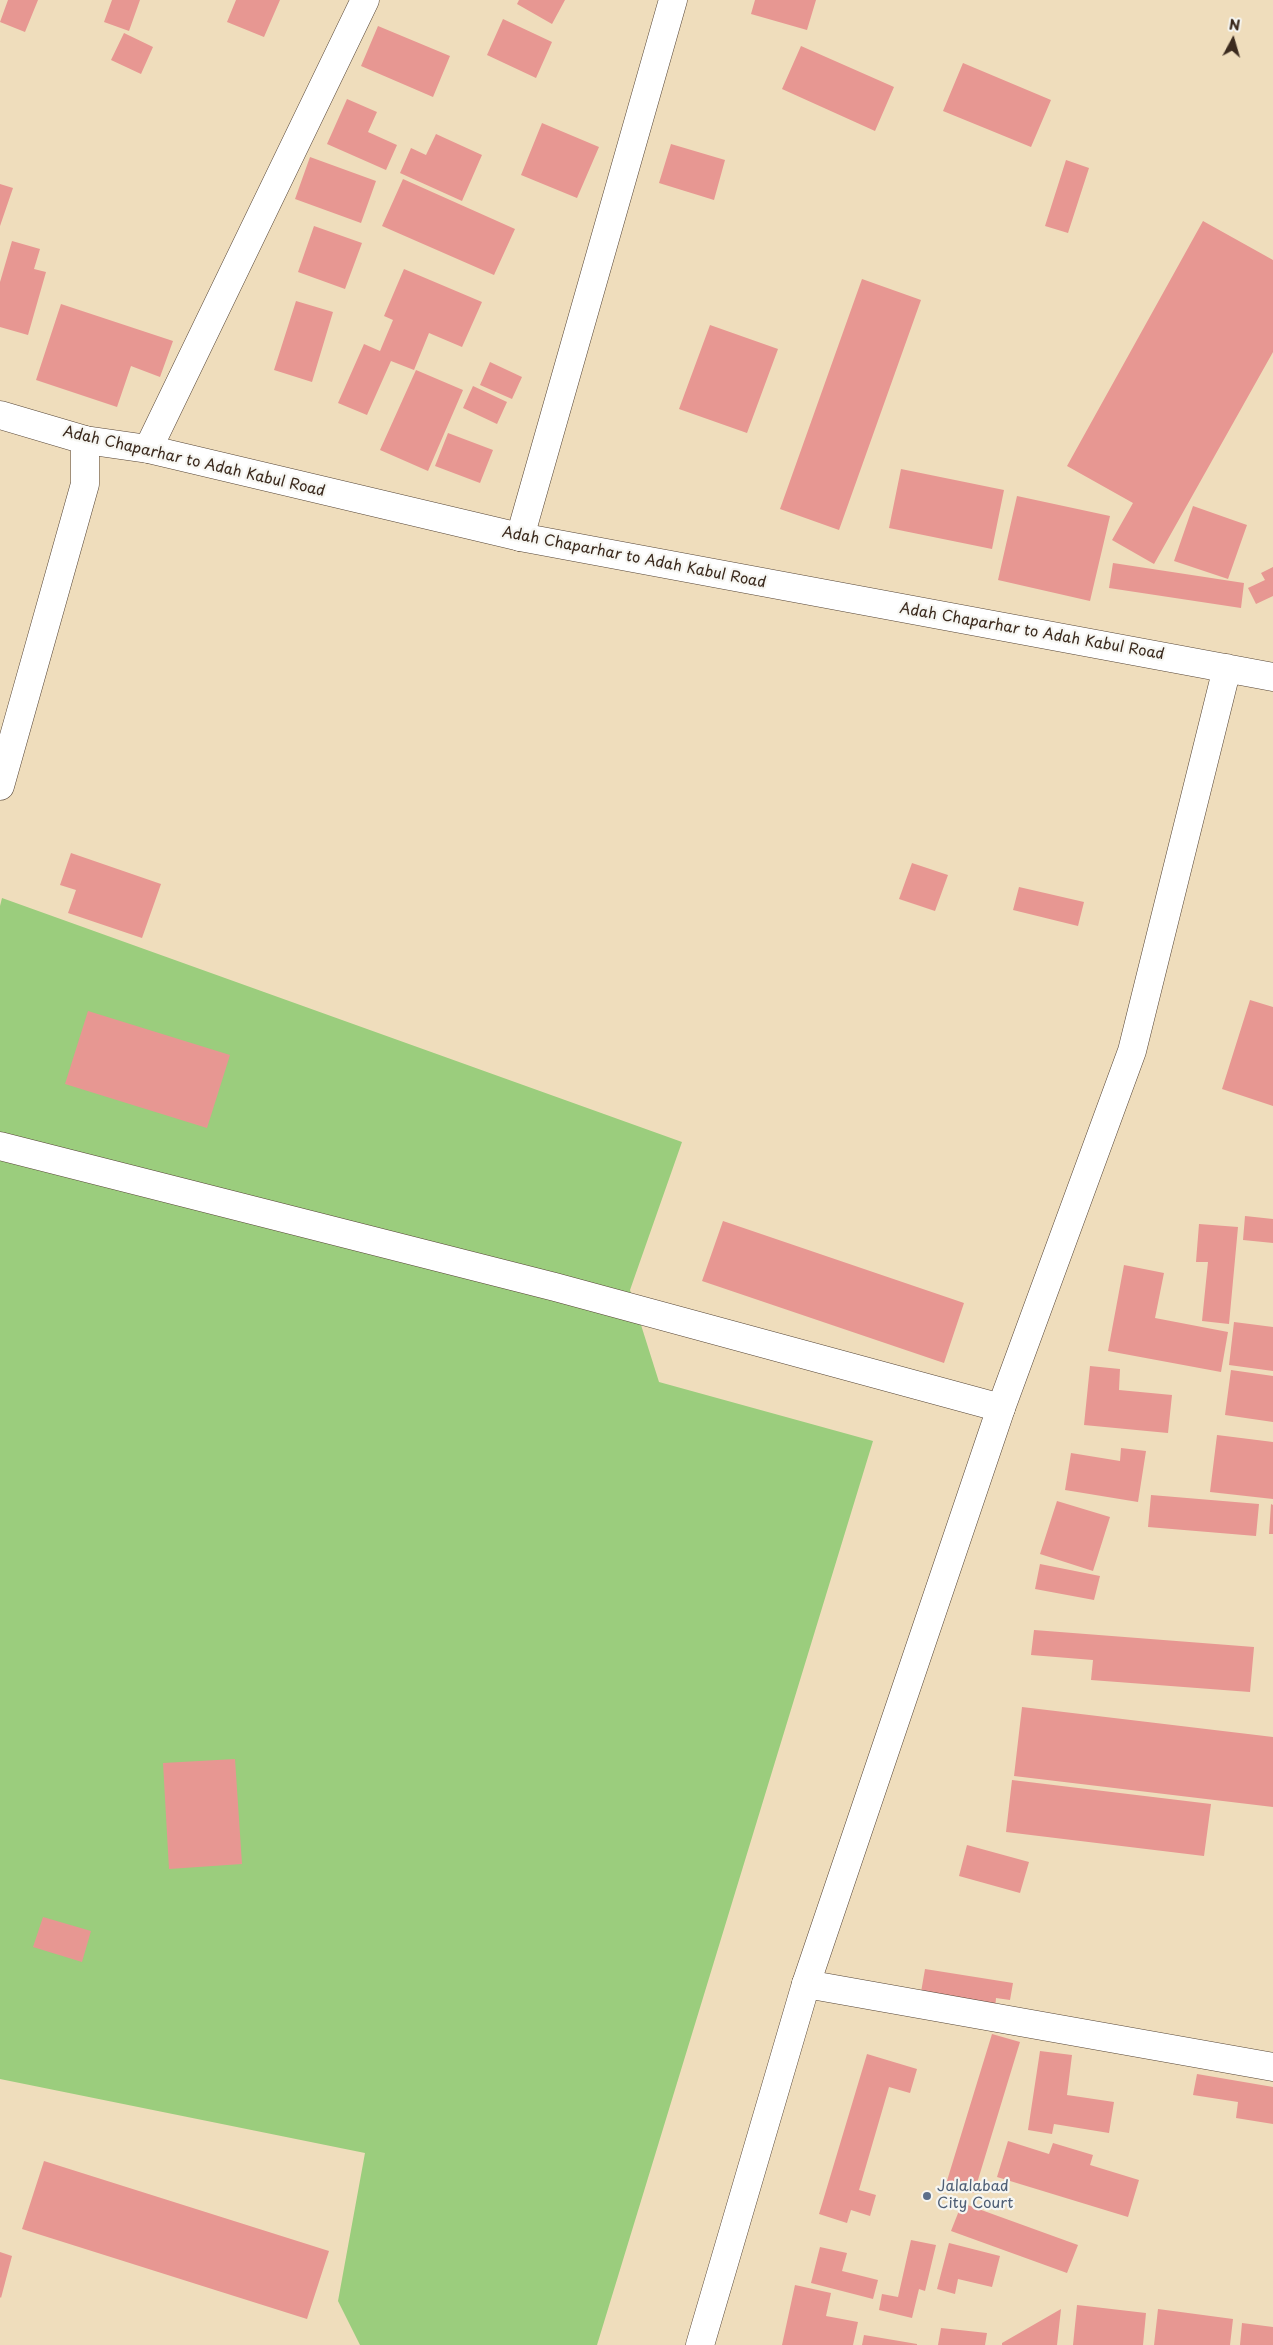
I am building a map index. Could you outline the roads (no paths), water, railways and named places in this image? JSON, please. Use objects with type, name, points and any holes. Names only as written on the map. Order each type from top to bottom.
[{"type":"street","points":[[520,537],[674,0]]},
{"type":"street","points":[[148,449],[362,1]]},
{"type":"street","name":"Adah Chaparhar to Adah Kabul Road","points":[[0,414],[85,440],[148,449],[520,537],[1273,677]]},
{"type":"street","points":[[0,786],[85,484],[85,440]]},
{"type":"street","points":[[700,2345],[806,1984],[1001,1408],[1132,1051],[1227,668]]},
{"type":"street","points":[[0,1146],[555,1287],[1001,1408]]},
{"type":"street","points":[[806,1984],[1273,2067]]},
{"type":"place","name":"Jalalabad City Court","points":[[927,2196]]}]
